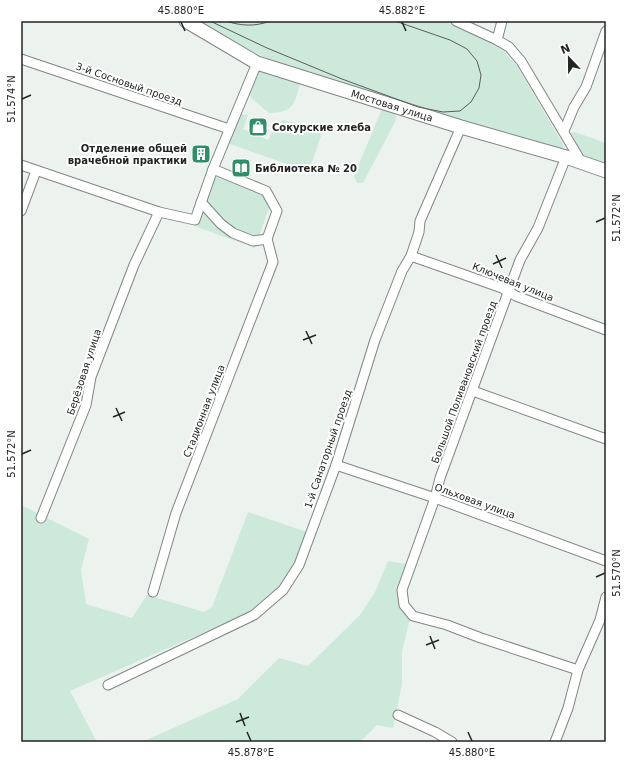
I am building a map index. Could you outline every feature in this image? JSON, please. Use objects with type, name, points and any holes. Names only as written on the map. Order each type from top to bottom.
[{"type":"street","name":"Мостовая улица","points":[[186,21],[257,63],[461,127],[566,157],[606,171]]},
{"type":"street","points":[[456,21],[497,40],[509,48],[521,61],[582,162]]},
{"type":"street","points":[[497,40],[502,21]]},
{"type":"street","points":[[564,131],[574,107],[586,87],[606,31]]},
{"type":"street","name":"3-й Сосновый проезд","points":[[21,59],[230,130]]},
{"type":"street","points":[[21,165],[159,212],[195,220],[213,169],[257,63]]},
{"type":"street","name":"1-й Санаторный проезд","points":[[108,685],[254,615],[283,590],[299,565],[336,465],[375,340],[402,271],[411,256],[420,222],[461,127]]},
{"type":"street","name":"Большой Поливановский проезд","points":[[566,157],[538,228],[520,260],[440,478],[435,498],[402,590],[404,605],[414,616],[447,625],[481,638],[578,670]]},
{"type":"street","points":[[201,202],[221,224],[233,233],[253,241],[267,239],[277,211],[266,191],[213,169]]},
{"type":"street","points":[[21,211],[36,171]]},
{"type":"street","name":"Берёзовая улица","points":[[41,518],[86,405],[91,377],[134,265],[159,212]]},
{"type":"street","name":"Стадионная улица","points":[[153,592],[176,513],[273,262],[267,239]]},
{"type":"street","name":"Ключевая улица","points":[[411,256],[502,288],[516,296],[606,330]]},
{"type":"street","points":[[473,391],[606,440]]},
{"type":"street","name":"Ольховая улица","points":[[336,465],[435,498],[606,561]]},
{"type":"street","points":[[554,742],[568,708],[578,670],[600,620],[606,596]]},
{"type":"street","points":[[398,715],[435,732],[452,742]]},
{"type":"green space","points":[[198,21],[445,21],[491,42],[504,51],[517,66],[564,146],[562,150],[558,151],[276,62],[226,40]]},
{"type":"green space","points":[[259,70],[301,82],[294,101],[289,109],[269,113],[251,98],[248,90],[254,74]]},
{"type":"green space","points":[[382,109],[390,111],[394,114],[396,120],[363,183],[357,183],[354,176]]},
{"type":"green space","points":[[242,114],[248,115],[243,129],[268,140],[276,125],[283,120],[319,129],[321,136],[311,165],[301,169],[227,143],[237,117]]},
{"type":"green space","points":[[575,132],[606,143],[606,166],[593,161],[584,154],[571,133]]},
{"type":"green space","points":[[215,176],[265,195],[270,205],[255,248],[197,227]]},
{"type":"green space","points":[[21,505],[89,539],[81,570],[86,604],[132,618],[147,595],[204,612],[212,607],[248,512],[307,532],[295,563],[281,588],[255,610],[70,691],[97,742],[21,742]]},
{"type":"green space","points":[[388,561],[411,565],[400,590],[411,614],[402,652],[402,684],[393,728],[377,725],[360,742],[142,742],[238,699],[279,658],[308,666],[360,615],[375,592]]},
{"type":"tram line","points":[[210,21],[267,48],[342,79],[418,107],[443,112],[460,111],[471,102],[479,88],[481,75],[477,61],[467,49],[450,40],[395,21]]},
{"type":"tram line","points":[[225,21],[248,25],[271,21]]},
{"type":"place","name":"Сокурские хлеба","points":[[258,127]]},
{"type":"place","name":"Отделение общей врачебной практики","points":[[201,154]]},
{"type":"place","name":"Библиотека № 20","points":[[241,168]]}]
